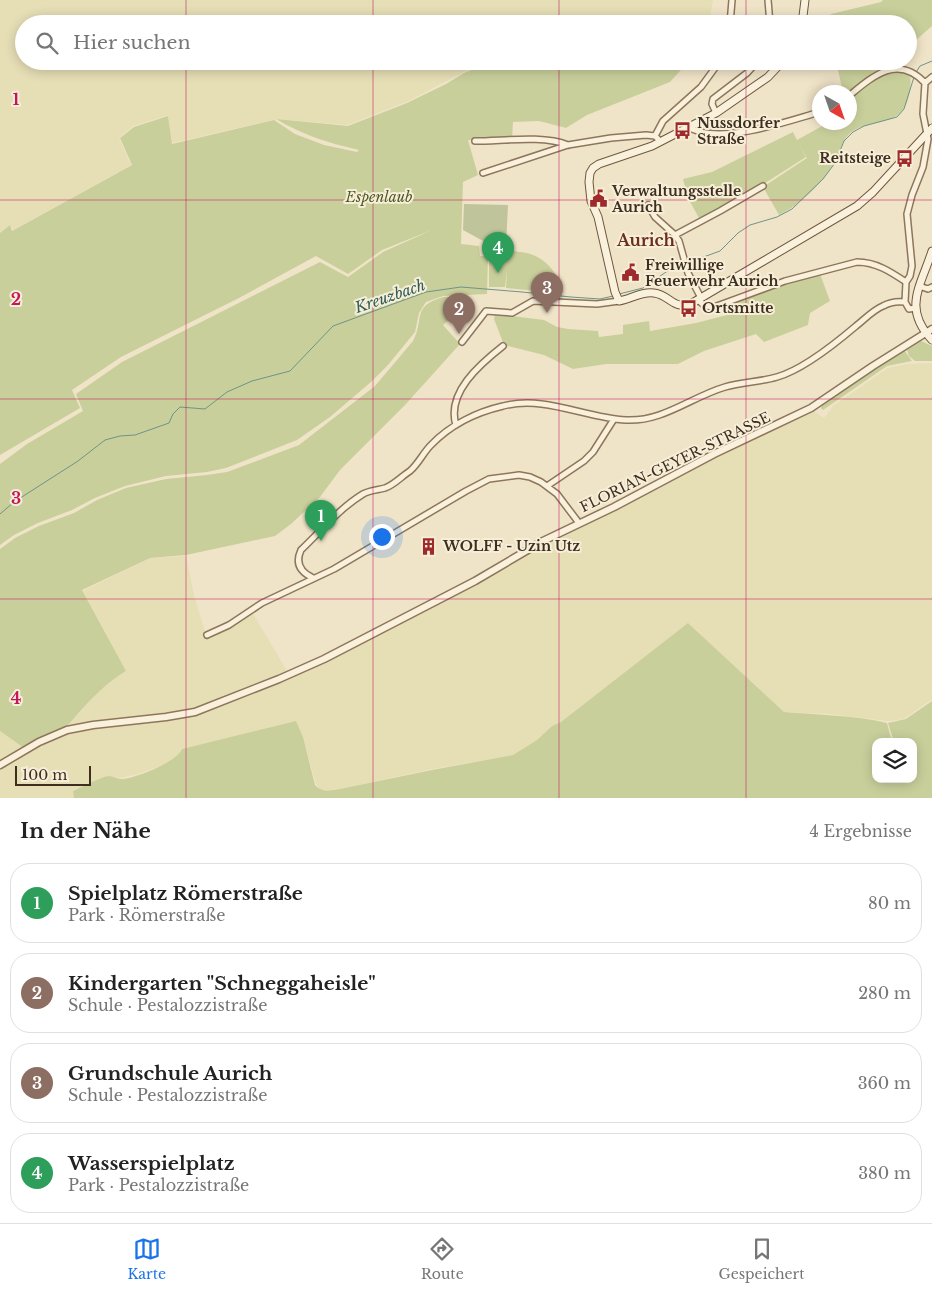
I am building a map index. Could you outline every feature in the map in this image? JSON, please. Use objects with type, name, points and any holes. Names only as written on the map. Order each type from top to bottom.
[{"type":"main road","points":[[803,15],[805,0]]},
{"type":"main road","points":[[775,70],[768,77],[716,113],[658,138],[645,149],[599,164],[590,173],[588,182],[591,201],[598,217],[617,297],[652,292],[678,305],[687,305],[700,299],[857,206],[873,192],[930,130]]},
{"type":"main road","points":[[932,251],[916,297],[919,321],[929,331],[932,340]]},
{"type":"street","points":[[731,15],[732,0]]},
{"type":"street","points":[[768,0],[769,15]]},
{"type":"street","points":[[483,174],[568,145],[646,135],[658,138],[663,121],[701,87],[715,70]]},
{"type":"street","points":[[716,113],[712,104],[713,99],[748,70]]},
{"type":"street","points":[[857,89],[866,81],[885,70]]},
{"type":"street","points":[[904,70],[923,81]]},
{"type":"street","points":[[923,81],[932,77]]},
{"type":"street","points":[[916,308],[909,309],[905,302],[906,282],[910,276],[912,266],[908,214],[912,195],[923,166],[930,130],[922,114],[923,81]]},
{"type":"street","points":[[687,126],[698,133],[743,132],[770,127],[812,114]]},
{"type":"street","points":[[475,141],[538,140],[557,141],[568,145]]},
{"type":"street","points":[[676,235],[763,186]]},
{"type":"street","points":[[648,205],[660,223],[676,235],[686,267],[705,306],[714,306],[785,281],[857,262],[876,265],[906,282]]},
{"type":"street","points":[[919,286],[928,289],[932,287]]},
{"type":"street","points":[[462,342],[486,311],[512,313],[533,301],[607,304],[617,297]]},
{"type":"street","points":[[313,578],[300,569],[298,560],[301,550],[343,510],[364,494],[385,488],[411,470],[432,444],[456,425],[486,411],[506,405],[534,403],[568,408],[614,419],[654,417],[672,411],[724,387],[779,377],[799,367],[836,342],[881,306],[891,302],[905,302]]},
{"type":"street","name":"FLORIAN-GEYER-STRASSE","points":[[0,765],[38,742],[74,728],[179,716],[211,706],[324,659],[475,581],[543,541],[714,454],[811,408],[929,331]]},
{"type":"street","points":[[456,425],[454,408],[462,388],[478,369],[503,346]]},
{"type":"street","points":[[547,486],[584,461],[593,452],[614,419]]},
{"type":"street","points":[[206,635],[229,625],[262,603],[334,569],[489,479],[530,477],[547,486],[560,498],[579,523]]},
{"type":"shaded area","points":[[0,0],[713,0],[710,15],[15,15],[15,70],[469,70],[406,102],[347,125],[277,119],[172,143],[168,115],[133,126],[119,138],[131,165],[13,230],[10,225],[0,233]]},
{"type":"shaded area","points":[[932,363],[932,699],[905,718],[888,721],[831,714],[784,712],[688,623],[561,722],[552,726],[537,740],[513,755],[432,769],[335,790],[325,790],[320,789],[316,784],[303,737],[296,721],[182,749],[179,754],[167,763],[141,773],[121,778],[109,776],[73,790],[74,798],[0,798],[0,769],[49,741],[68,734],[92,729],[179,719],[197,715],[281,682],[326,661],[545,544],[744,443],[813,411],[824,418],[833,406],[888,368],[907,364]]},
{"type":"shaded area","points":[[186,556],[194,595],[206,635],[252,612],[287,671],[278,677],[195,709],[179,713],[67,728],[97,693],[111,680],[126,671],[83,591],[150,558]]},
{"type":"shaded area","points":[[0,731],[24,748],[0,762]]},
{"type":"green space","points":[[883,0],[932,0],[932,26],[917,39],[917,15],[831,15]]},
{"type":"green space","name":"Espenlaub","points":[[471,70],[681,70],[670,82],[587,115],[566,128],[539,121],[513,122],[512,139],[468,140],[478,175],[463,182],[461,244],[479,246],[480,256],[488,256],[487,294],[443,296],[426,302],[419,313],[415,332],[388,365],[330,417],[297,440],[226,468],[166,476],[125,486],[38,523],[14,535],[0,545],[0,464],[27,444],[83,411],[76,394],[122,362],[320,262],[348,277],[383,252],[432,230],[382,250],[348,274],[316,256],[239,298],[121,357],[72,390],[80,408],[0,455],[0,233],[10,225],[12,231],[132,165],[120,138],[134,127],[168,116],[172,144],[274,120],[295,134],[324,145],[357,152],[359,150],[316,138],[276,119],[348,126],[407,103]]},
{"type":"green space","points":[[838,70],[884,70],[857,88],[857,85],[841,85]]},
{"type":"green space","points":[[899,71],[910,75],[908,99],[902,111],[891,119],[857,129],[857,91],[879,77]]},
{"type":"green space","points":[[815,130],[855,130],[844,141],[834,163],[810,193],[779,215],[763,187],[807,158],[799,144],[806,157],[762,185],[699,218],[688,198],[683,179],[712,172],[793,132],[797,140]]},
{"type":"green space","points":[[464,204],[508,205],[506,246],[485,242],[463,230]]},
{"type":"green space","points":[[513,251],[538,257],[548,265],[559,281],[560,293],[506,288],[507,270],[505,287],[489,287],[489,256]]},
{"type":"green space","points":[[820,274],[830,301],[810,313],[808,325],[764,342],[756,334],[704,351],[678,364],[606,364],[573,369],[544,355],[504,345],[494,319],[495,314],[544,320],[557,327],[598,331],[599,337],[623,334],[623,325],[649,321],[650,331],[696,323],[727,315],[726,304],[785,283]]},
{"type":"green space","points":[[443,297],[464,297],[465,306],[443,325],[460,344],[405,405],[340,470],[320,497],[275,536],[186,555],[150,558],[82,590],[126,671],[102,689],[66,728],[24,748],[0,731],[0,549],[15,538],[39,526],[74,513],[97,500],[126,488],[166,479],[227,472],[299,445],[375,386],[413,341],[421,314],[426,305]]},
{"type":"green space","points":[[921,341],[932,346],[932,361],[915,361],[909,356],[907,350]]},
{"type":"green space","points":[[904,350],[912,361],[887,366],[823,410],[821,408],[822,405]]},
{"type":"green space","points":[[688,623],[784,712],[848,717],[887,723],[891,738],[872,738],[872,783],[917,783],[917,738],[893,738],[888,723],[906,719],[932,701],[932,798],[74,798],[73,791],[91,782],[109,776],[121,779],[145,773],[172,759],[182,749],[296,721],[303,737],[315,785],[324,790],[335,790],[513,755],[537,740],[552,726],[561,722]]},
{"type":"waterway","name":"Kreuzbach","points":[[915,74],[920,66],[932,61]]},
{"type":"waterway","name":"Kreuzbach","points":[[687,263],[720,251],[738,233],[750,225],[777,217],[792,209],[823,179],[835,163],[844,141],[853,132],[864,126],[897,117],[904,109],[914,77]]},
{"type":"waterway","name":"Kreuzbach","points":[[619,294],[643,288],[666,272],[683,264]]},
{"type":"waterway","name":"Kreuzbach","points":[[0,514],[14,502],[78,461],[105,440],[135,435],[169,423],[173,414],[180,407],[205,409],[227,392],[252,381],[290,371],[333,326],[426,292],[461,287],[600,299],[613,296]]},
{"type":"place","name":"Nussdorfer Straße","points":[[683,131]]},
{"type":"place","name":"Reitsteige","points":[[905,158]]},
{"type":"place","name":"Verwaltungsstelle Aurich","points":[[598,199]]},
{"type":"place","name":"Wasserspielplatz","points":[[498,273]]},
{"type":"place","name":"Freiwillige Feuerwehr Aurich","points":[[631,273]]},
{"type":"place","name":"Ortsmitte","points":[[688,308]]},
{"type":"place","name":"Grundschule Aurich","points":[[547,313]]},
{"type":"place","name":"Kindergarten \"Schneggaheisle\"","points":[[459,334]]},
{"type":"place","name":"Spielplatz Römerstraße","points":[[321,541]]},
{"type":"place","name":"WOLFF - Uzin Utz","points":[[429,546]]},
{"type":"district","name":"Aurich","points":[[646,240]]}]
